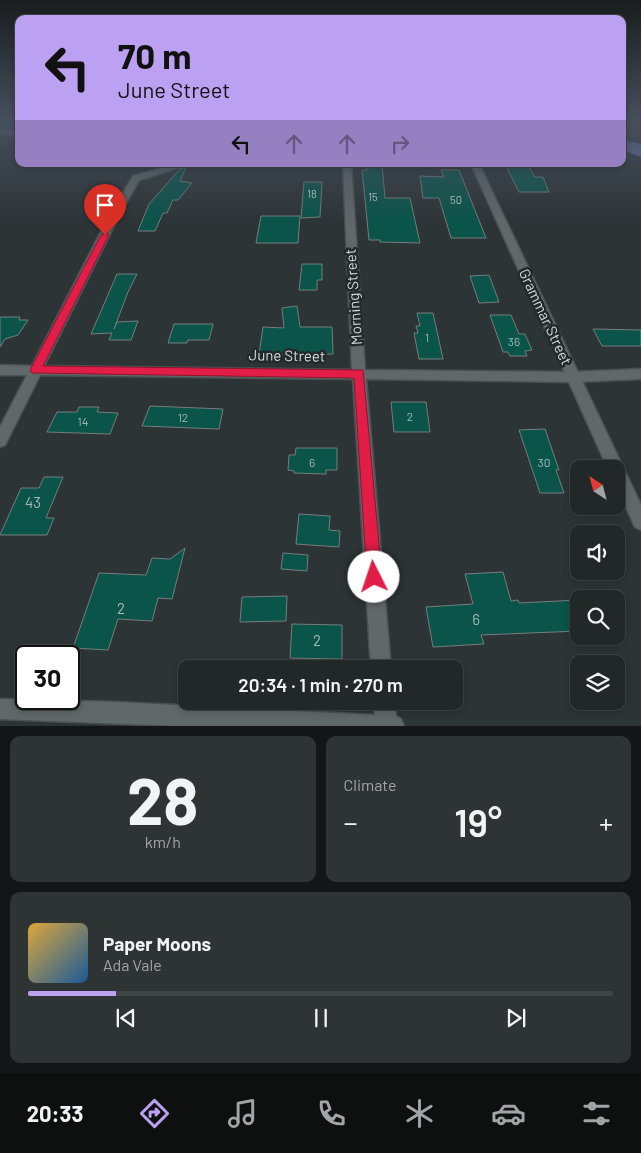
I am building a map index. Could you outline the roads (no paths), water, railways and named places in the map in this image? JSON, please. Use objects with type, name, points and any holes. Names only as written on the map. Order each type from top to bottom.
[{"type":"street","points":[[0,440],[112,220],[136,178],[175,167]]},
{"type":"street","name":"Morning Street","points":[[347,167],[359,373],[381,660]]},
{"type":"street","name":"Grammar Street","points":[[476,167],[612,460]]},
{"type":"street","name":"June Street","points":[[0,370],[573,377],[641,374]]},
{"type":"street","name":"Grammar Street","points":[[625,488],[641,522]]},
{"type":"street","points":[[0,709],[113,719],[394,726]]},
{"type":"street","points":[[385,710],[386,725]]}]
